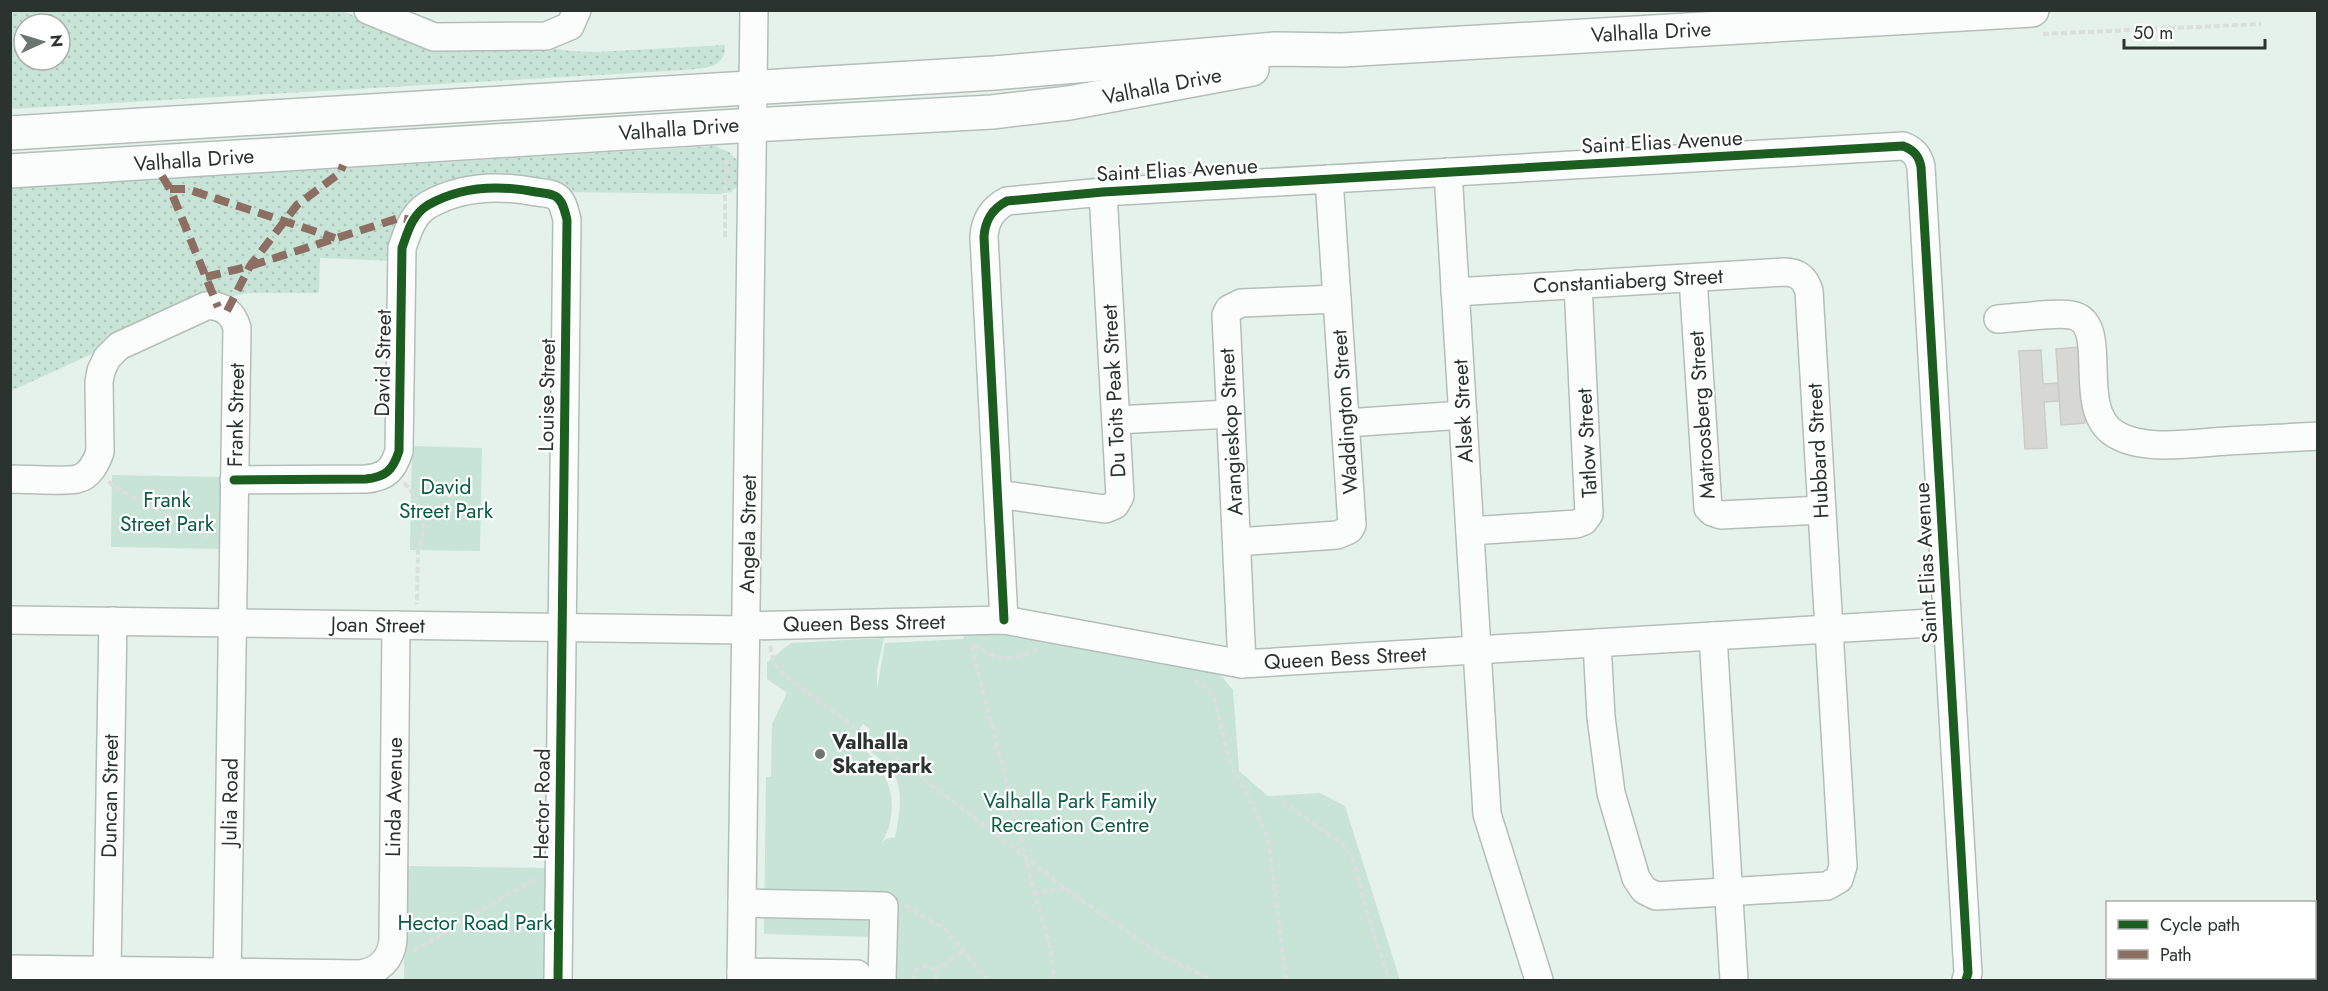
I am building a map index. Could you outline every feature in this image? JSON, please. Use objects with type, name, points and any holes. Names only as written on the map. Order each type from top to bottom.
[{"type":"main road","name":"Valhalla Drive","points":[[10,133],[994,73],[1275,49],[1342,50],[2032,10]]},
{"type":"main road","name":"Valhalla Drive","points":[[10,171],[993,112],[1069,104],[1276,65],[1342,50]]},
{"type":"street","points":[[368,10],[434,37],[546,36],[574,18]]},
{"type":"street","name":"Angela Street","points":[[741,976],[754,633],[754,10]]},
{"type":"street","name":"Saint Elias Avenue","points":[[1004,620],[984,237],[988,219],[1000,205],[1016,199],[1103,192],[1903,146],[1916,153],[1921,167],[1968,973],[1966,981]]},
{"type":"street","name":"Alsek Street","points":[[1448,172],[1487,814],[1539,981]]},
{"type":"street","name":"Waddington Street","points":[[1237,542],[1337,535],[1349,530],[1352,518],[1329,179]]},
{"type":"street","name":"David Street","points":[[391,470],[399,451],[402,248],[412,220],[428,206],[457,194],[483,188],[526,190]]},
{"type":"street","name":"Louise Street","points":[[526,190],[555,196],[561,202],[567,220],[562,628]]},
{"type":"street","name":"Du Toits Peak Street","points":[[998,494],[1105,510],[1118,501],[1120,496],[1103,192]]},
{"type":"street","name":"Constantiaberg Street","points":[[1455,292],[1790,272],[1800,276]]},
{"type":"street","name":"Hubbard Street","points":[[1729,892],[1827,886],[1833,884],[1842,873],[1809,291],[1800,276]]},
{"type":"street","name":"Matroosberg Street","points":[[1693,278],[1708,508],[1721,515],[1821,510]]},
{"type":"street","name":"Tatlow Street","points":[[1470,531],[1576,524],[1584,521],[1589,514],[1578,284]]},
{"type":"street","name":"Arangieskop Street","points":[[1242,664],[1225,321],[1229,309],[1241,303],[1337,299]]},
{"type":"street","name":"Frank Street","points":[[96,463],[100,452],[99,382],[107,358],[119,346],[200,308],[212,305],[232,315],[237,328],[232,623]]},
{"type":"street","points":[[1998,319],[2071,315],[2083,321],[2091,333],[2095,406],[2104,425],[2121,438],[2161,445],[2318,436]]},
{"type":"street","points":[[1116,420],[1230,414]]},
{"type":"street","points":[[1346,423],[1463,415]]},
{"type":"street","points":[[10,478],[77,479],[87,473],[96,463]]},
{"type":"street","points":[[234,480],[366,479],[381,477],[391,470]]},
{"type":"street","name":"Joan Street","points":[[10,620],[406,625],[754,633]]},
{"type":"street","name":"Queen Bess Street","points":[[754,633],[1004,620],[1242,664],[1947,622]]},
{"type":"street","name":"Duncan Street","points":[[107,970],[113,621]]},
{"type":"street","name":"Julia Road","points":[[227,976],[232,623]]},
{"type":"street","name":"Linda Avenue","points":[[387,957],[406,625]]},
{"type":"street","name":"Hector Road","points":[[558,981],[562,628]]},
{"type":"street","points":[[1713,636],[1734,981]]},
{"type":"street","points":[[1597,643],[1601,717],[1611,793],[1639,884],[1644,890],[1656,896],[1729,892]]},
{"type":"street","points":[[741,976],[870,977],[884,906],[742,903]]},
{"type":"street","points":[[10,969],[107,970],[227,976],[360,974],[387,957]]},
{"type":"path","points":[[725,237],[724,187],[728,154]]},
{"type":"path","points":[[96,463],[113,486],[233,552]]},
{"type":"path","points":[[391,470],[411,490],[421,511],[424,530],[418,550],[406,625]]},
{"type":"path","points":[[754,633],[774,663],[787,677],[898,759],[1027,861],[1160,954],[1212,981]]},
{"type":"path","points":[[1044,646],[1013,658],[999,658],[970,645],[1027,861],[1033,893],[1049,946],[1054,981]]},
{"type":"path","points":[[1189,677],[1203,685],[1214,697],[1230,763],[1260,820],[1269,844],[1286,981]]},
{"type":"path","points":[[1282,802],[1340,842],[1350,854],[1389,981]]},
{"type":"path","points":[[387,957],[412,952],[540,876],[558,876]]},
{"type":"path","points":[[1033,893],[1065,888]]},
{"type":"path","points":[[884,906],[895,900],[923,914],[946,930],[987,981]]},
{"type":"path","points":[[913,981],[915,971],[920,966],[934,969],[946,964],[963,950]]},
{"type":"path","points":[[934,969],[937,981]]},
{"type":"green space","points":[[11,11],[342,11],[426,45],[530,44],[569,51],[596,52],[725,45],[722,59],[712,66],[698,69],[11,109]]},
{"type":"green space","points":[[715,146],[729,152],[742,165],[740,184],[731,192],[720,194],[559,192],[457,187],[396,261],[320,258],[319,293],[249,293],[207,301],[11,391],[11,188]]},
{"type":"green space","name":"David Street Park","points":[[412,446],[482,448],[480,551],[410,550]]},
{"type":"green space","name":"Frank Street Park","points":[[112,475],[223,477],[222,549],[111,547]]},
{"type":"green space","name":"Valhalla Park Family Recreation Centre","points":[[967,631],[1042,638],[1218,672],[1233,690],[1239,771],[1268,796],[1320,793],[1345,806],[1400,980],[870,980],[870,937],[764,934],[766,777],[771,777],[772,724],[787,693],[767,679],[767,662],[791,643],[884,638],[877,669],[877,690],[885,643],[963,639]],"holes":[[[863,724],[870,729],[858,743],[889,767],[896,778],[900,795],[895,837],[886,839],[882,843],[891,813],[892,801],[889,789],[885,777],[872,757],[853,740]]]},
{"type":"green space","name":"Hector Road Park","points":[[405,866],[546,868],[545,980],[404,980]]},
{"type":"building","points":[[2080,347],[2085,423],[2061,425],[2056,349]]},
{"type":"building","points":[[2041,350],[2043,384],[2058,383],[2059,401],[2044,402],[2047,448],[2025,449],[2019,351]]},
{"type":"marked path","points":[[227,311],[250,266],[297,205],[340,173],[343,165]]},
{"type":"marked path","points":[[162,176],[170,189],[218,307]]},
{"type":"marked path","points":[[170,189],[187,189],[335,238]]},
{"type":"marked path","points":[[206,277],[250,266],[399,218],[412,220]]},
{"type":"cycle path","points":[[1004,620],[984,237],[990,216],[1007,201],[1103,192],[1903,146],[1915,154],[1921,167],[1968,973],[1966,980]]},
{"type":"cycle path","points":[[234,480],[366,479],[388,471],[399,451],[402,248],[414,219],[428,205],[441,199],[481,189],[509,188],[551,194],[560,200],[567,220],[558,980]]},
{"type":"place","name":"Valhalla Skatepark","points":[[820,754]]}]
